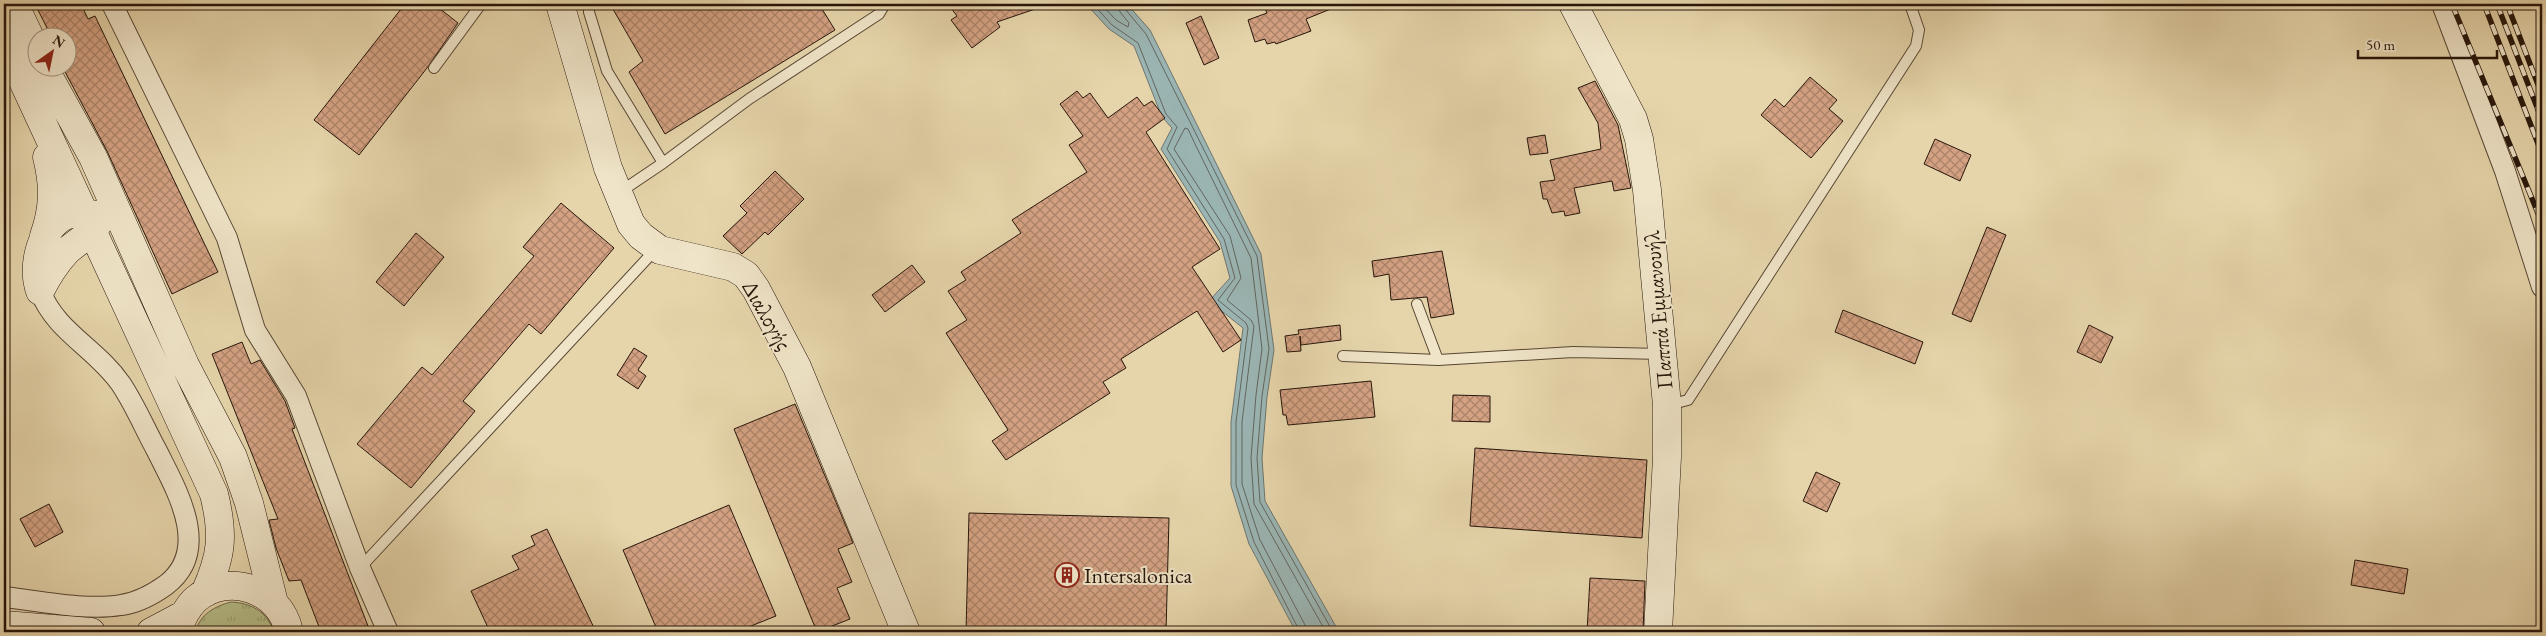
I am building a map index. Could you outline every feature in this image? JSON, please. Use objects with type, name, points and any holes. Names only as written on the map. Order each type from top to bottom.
[{"type":"street","points":[[14,4],[28,33]]},
{"type":"street","points":[[112,4],[226,238],[255,330],[296,396],[360,568],[388,632]]},
{"type":"street","name":"Διαλογής","points":[[560,4],[592,118],[617,194],[631,224],[641,236],[666,253],[733,267],[746,275],[797,367],[906,632]]},
{"type":"street","name":"Παππά Εμμανουήλ","points":[[1573,4],[1629,108],[1639,139],[1647,190],[1668,405],[1658,632]]},
{"type":"street","points":[[2442,4],[2505,172],[2542,287]]},
{"type":"street","points":[[4,40],[40,116],[96,214],[127,234],[185,365],[233,457],[249,503],[274,603]]},
{"type":"street","points":[[50,78],[93,157],[96,214],[109,268],[214,494],[220,518],[220,541],[217,566],[205,594]]},
{"type":"street","points":[[4,597],[102,607],[122,605],[143,599],[170,582],[181,569],[187,553],[189,534],[181,501],[134,405],[107,366],[56,320],[46,308],[36,282],[38,259],[53,201],[52,179],[45,153],[40,116]]},
{"type":"street","points":[[44,236],[59,219],[96,214]]},
{"type":"street","points":[[40,291],[52,267],[96,214]]},
{"type":"street","points":[[67,251],[83,252],[109,268]]},
{"type":"street","points":[[151,632],[180,624],[196,599],[212,589],[232,585],[251,588],[268,597],[282,612],[290,632]]},
{"type":"street","points":[[4,625],[91,632]]},
{"type":"lane","points":[[434,68],[482,4]]},
{"type":"lane","points":[[589,4],[589,12],[607,71],[664,163]]},
{"type":"lane","points":[[617,194],[664,163],[749,99],[879,14],[885,4]]},
{"type":"lane","points":[[1668,405],[1688,400],[1916,46],[1920,30],[1910,4]]},
{"type":"lane","points":[[360,568],[656,248]]},
{"type":"lane","points":[[1416,304],[1438,360]]},
{"type":"lane","points":[[1343,356],[1438,360],[1573,352],[1663,354]]},
{"type":"green space","points":[[231,602],[246,604],[258,610],[267,619],[274,632],[195,632],[201,620],[208,612]]},
{"type":"water","points":[[1086,4],[1127,4],[1150,30],[1261,254],[1274,350],[1267,397],[1262,458],[1265,501],[1339,632],[1296,632],[1249,544],[1231,486],[1231,422],[1243,328],[1209,301],[1230,278],[1220,242],[1161,149],[1172,128],[1162,117],[1134,46],[1109,29]]},
{"type":"building","points":[[35,4],[81,4],[88,19],[95,16],[218,272],[172,294],[107,151],[68,78],[78,78],[78,28],[47,28]]},
{"type":"building","points":[[405,4],[434,4],[458,23],[427,68],[359,155],[314,120]]},
{"type":"building","points":[[610,4],[819,4],[835,30],[665,134],[629,72],[643,61]]},
{"type":"building","points":[[948,4],[1043,4],[1044,6],[997,22],[1000,27],[972,48],[951,20],[957,16]]},
{"type":"building","points":[[1263,4],[1343,4],[1306,19],[1311,31],[1276,44],[1275,42],[1267,44],[1265,39],[1255,42],[1248,20],[1267,13]]},
{"type":"building","points":[[1201,16],[1219,58],[1204,65],[1186,23]]},
{"type":"building","points":[[1810,77],[1837,100],[1829,109],[1843,121],[1811,158],[1761,115],[1775,99],[1784,107]]},
{"type":"building","points":[[1595,81],[1618,125],[1631,188],[1614,191],[1612,181],[1574,188],[1580,213],[1565,216],[1564,211],[1552,213],[1547,199],[1543,199],[1540,182],[1555,180],[1550,160],[1601,149],[1598,123],[1578,88]]},
{"type":"building","points":[[1077,91],[1083,98],[1090,93],[1108,118],[1137,97],[1144,106],[1152,101],[1165,118],[1146,132],[1220,249],[1192,267],[1241,340],[1223,352],[1197,311],[1121,359],[1126,368],[1103,382],[1110,393],[1006,460],[992,441],[1008,430],[946,333],[967,320],[948,291],[966,280],[961,272],[1021,233],[1012,220],[1087,172],[1069,145],[1083,136],[1060,104]]},
{"type":"building","points":[[1545,135],[1548,153],[1530,155],[1527,138]]},
{"type":"building","points":[[1935,139],[1971,155],[1960,181],[1924,164]]},
{"type":"building","points":[[775,171],[804,199],[768,235],[765,232],[742,254],[723,236],[747,213],[740,206]]},
{"type":"building","points":[[561,203],[614,248],[541,334],[529,324],[463,401],[475,411],[411,488],[357,444],[422,367],[432,375],[534,256],[523,247]]},
{"type":"building","points":[[1987,227],[2006,235],[1971,322],[1952,314]]},
{"type":"building","points":[[416,233],[444,257],[404,306],[376,282]]},
{"type":"building","points":[[1442,251],[1454,314],[1431,318],[1427,297],[1391,300],[1389,274],[1374,277],[1372,261]]},
{"type":"building","points":[[912,265],[925,282],[885,312],[872,295]]},
{"type":"building","points":[[1843,310],[1923,342],[1915,364],[1835,332]]},
{"type":"building","points":[[1340,325],[1341,340],[1301,345],[1300,336],[1301,351],[1287,352],[1285,336],[1299,334],[1298,330]]},
{"type":"building","points":[[2089,325],[2113,337],[2101,363],[2077,352]]},
{"type":"building","points":[[242,342],[251,364],[260,360],[285,401],[295,428],[292,429],[368,626],[351,632],[321,632],[301,580],[289,581],[276,548],[269,520],[278,519],[212,354]]},
{"type":"building","points":[[634,348],[647,356],[638,370],[646,376],[638,389],[617,375]]},
{"type":"building","points":[[1371,381],[1375,417],[1288,425],[1286,415],[1283,415],[1280,390]]},
{"type":"building","points":[[1453,395],[1490,396],[1490,422],[1452,421]]},
{"type":"building","points":[[795,404],[853,543],[838,549],[852,582],[837,588],[850,619],[817,632],[734,429]]},
{"type":"building","points":[[1475,448],[1647,460],[1642,538],[1470,526]]},
{"type":"building","points":[[1816,472],[1840,483],[1827,512],[1803,501]]},
{"type":"building","points":[[49,504],[63,532],[35,547],[20,519]]},
{"type":"building","points":[[729,505],[776,616],[736,632],[658,632],[623,550]]},
{"type":"building","name":"Intersalonica","points":[[969,513],[1169,518],[1166,632],[966,632]]},
{"type":"building","points":[[547,529],[596,632],[490,632],[471,591],[519,569],[512,556],[535,545],[531,536]]},
{"type":"building","points":[[2355,560],[2408,569],[2404,594],[2351,585]]},
{"type":"building","points":[[1590,578],[1645,581],[1643,632],[1587,632]]},
{"type":"railway","points":[[2452,4],[2542,223]]},
{"type":"railway","points":[[2484,4],[2542,154]]},
{"type":"railway","points":[[2497,4],[2542,120]]},
{"type":"railway","points":[[2507,4],[2542,95]]},
{"type":"place","name":"Intersalonica","points":[[1067,575]]}]
